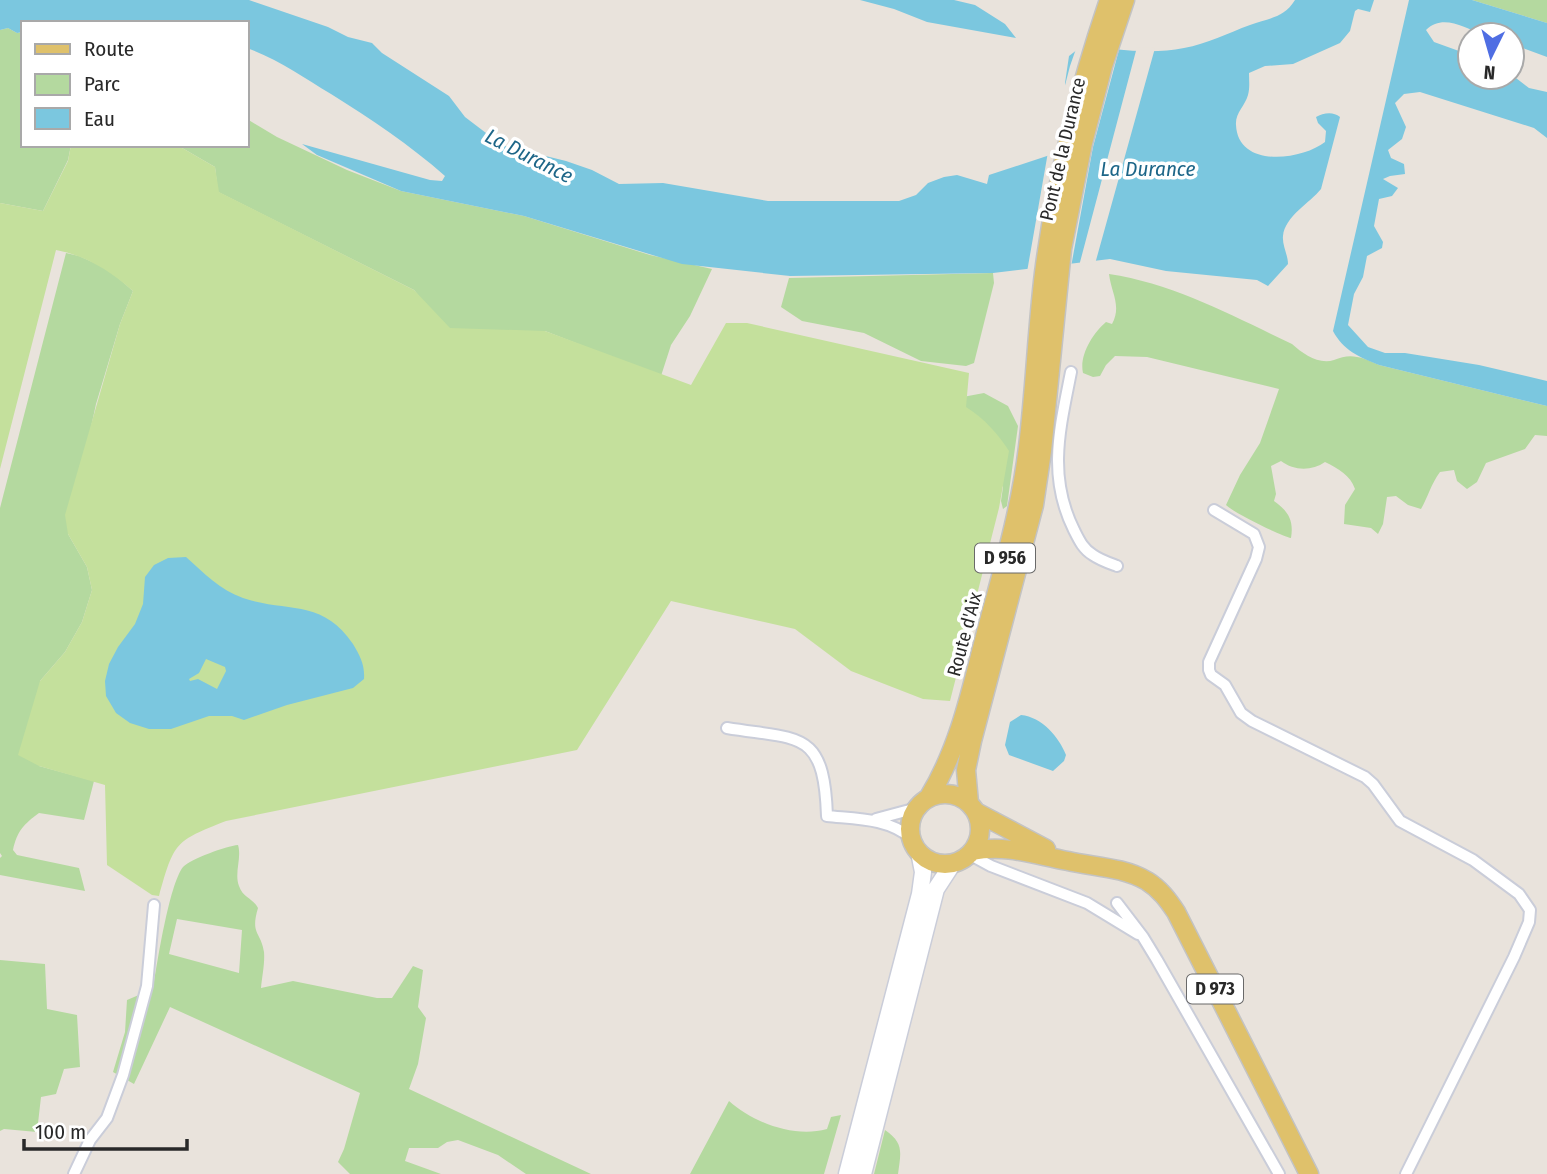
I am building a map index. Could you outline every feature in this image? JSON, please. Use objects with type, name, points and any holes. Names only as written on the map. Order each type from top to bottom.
[{"type":"main road","name":"Pont de la Durance","points":[[1048,309],[1063,239],[1087,96],[1109,0]]},
{"type":"main road","name":"Pont de la Durance","points":[[1087,96],[1125,0]]},
{"type":"main road","name":"Route d'Aix","points":[[923,803],[948,764],[963,720],[1019,503],[1048,309]]},
{"type":"main road","name":"Route d'Aix","points":[[973,808],[966,785],[968,760],[1038,481],[1048,309]]},
{"type":"main road","points":[[846,1174],[920,894],[923,872],[911,822],[923,803],[937,794],[954,795],[973,808],[980,828],[977,844],[971,853],[953,863],[936,889],[863,1174]]},
{"type":"main road","name":"D 973","points":[[973,808],[1071,862]]},
{"type":"main road","points":[[915,845],[935,862],[953,863]]},
{"type":"main road","name":"D 973","points":[[971,853],[990,848],[1017,849],[1071,862],[1102,866],[1133,875],[1160,891],[1169,901],[1309,1174]]},
{"type":"street","points":[[1071,372],[1057,443],[1059,487],[1069,520],[1080,543],[1092,555],[1117,566]]},
{"type":"street","points":[[1214,510],[1254,534],[1259,547],[1209,662],[1211,675],[1230,691],[1241,713],[1365,777],[1399,821],[1473,860],[1519,894],[1530,910],[1529,922],[1514,957],[1406,1174]]},
{"type":"street","points":[[727,728],[791,738],[805,743],[820,763],[827,816],[869,820],[897,827],[915,845]]},
{"type":"street","points":[[869,820],[923,803]]},
{"type":"street","points":[[971,853],[991,866],[1087,903],[1143,937]]},
{"type":"street","name":"D 973","points":[[1117,903],[1143,937],[1279,1174]]},
{"type":"street","points":[[74,1174],[90,1140],[107,1118],[122,1075],[147,986],[154,905]]},
{"type":"green space","points":[[1472,0],[1547,0],[1547,23]]},
{"type":"green space","points":[[8,28],[21,32],[21,147],[71,147],[68,160],[43,211],[0,203],[0,30]]},
{"type":"green space","points":[[248,120],[277,137],[347,170],[401,191],[524,216],[650,255],[712,269],[690,316],[671,345],[661,376],[545,331],[457,343],[414,290],[218,192],[215,167],[180,147],[248,147]]},
{"type":"green space","points":[[71,147],[180,147],[215,167],[219,192],[414,290],[450,328],[545,331],[691,385],[726,323],[747,323],[969,373],[966,407],[990,427],[1009,451],[999,508],[950,701],[923,699],[851,671],[795,629],[671,601],[577,750],[226,821],[186,839],[179,846],[169,864],[159,896],[152,895],[107,865],[105,785],[39,766],[18,755],[40,681],[65,652],[82,622],[92,590],[87,567],[68,534],[65,515],[120,324],[133,291],[97,265],[56,250],[0,469],[0,203],[43,211],[68,161]]},
{"type":"green space","points":[[66,253],[108,269],[133,291],[96,404],[68,534],[87,567],[92,590],[82,622],[65,652],[40,681],[39,766],[94,781],[84,820],[39,813],[22,828],[13,850],[17,855],[79,868],[85,891],[0,875],[0,508]]},
{"type":"green space","points":[[993,273],[994,283],[974,363],[966,366],[921,361],[864,333],[802,321],[781,307],[789,278]]},
{"type":"green space","points":[[1109,274],[1157,285],[1203,302],[1292,344],[1317,360],[1328,361],[1348,356],[1360,358],[1547,406],[1547,436],[1535,435],[1525,449],[1486,463],[1477,482],[1467,489],[1457,481],[1454,470],[1440,472],[1421,509],[1408,505],[1396,496],[1387,497],[1383,524],[1378,534],[1371,528],[1344,524],[1345,505],[1355,489],[1343,473],[1325,462],[1303,469],[1281,461],[1271,466],[1276,494],[1274,501],[1283,508],[1291,521],[1291,538],[1268,529],[1226,505],[1240,475],[1260,443],[1279,389],[1147,357],[1115,356],[1100,376],[1093,377],[1083,373],[1083,359],[1092,338],[1106,322],[1112,324],[1115,317],[1116,305]]},
{"type":"green space","points":[[984,393],[1008,406],[1018,426],[1007,506],[1003,509],[1003,487],[952,399]]},
{"type":"green space","points":[[238,845],[239,850],[239,886],[258,908],[255,923],[264,956],[261,988],[293,981],[377,998],[392,998],[413,966],[423,970],[418,1007],[426,1018],[418,1064],[409,1089],[591,1174],[526,1174],[498,1155],[458,1140],[447,1142],[438,1148],[409,1148],[405,1161],[441,1174],[350,1174],[338,1162],[360,1093],[170,1007],[134,1084],[113,1072],[125,1032],[127,1000],[153,989],[164,925],[178,876],[183,867],[193,860]],"holes":[[[177,919],[242,930],[239,973],[169,954]]]},
{"type":"green space","points":[[0,960],[45,964],[47,1009],[77,1015],[80,1067],[64,1069],[56,1094],[41,1097],[37,1132],[4,1129],[0,1131]]},
{"type":"green space","points":[[729,1101],[762,1122],[801,1132],[827,1129],[831,1117],[841,1115],[824,1174],[690,1174]]},
{"type":"green space","points":[[885,1130],[895,1139],[900,1149],[898,1174],[874,1174]]},
{"type":"water","name":"La Durance","points":[[0,0],[249,0],[328,27],[348,37],[372,43],[382,53],[449,96],[465,117],[486,133],[493,143],[566,161],[619,184],[663,183],[768,201],[899,201],[916,195],[928,183],[944,177],[957,175],[987,184],[989,175],[1050,155],[1067,109],[1065,83],[1069,56],[1082,46],[1133,51],[1184,48],[1276,17],[1286,11],[1295,0],[1374,0],[1370,12],[1358,9],[1355,11],[1350,31],[1340,43],[1293,64],[1265,66],[1249,73],[1248,95],[1236,125],[1239,139],[1248,149],[1273,157],[1302,153],[1325,142],[1326,131],[1316,117],[1328,113],[1340,117],[1321,189],[1288,222],[1283,239],[1288,264],[1268,286],[1257,280],[1166,271],[1110,259],[993,273],[790,276],[682,264],[524,216],[401,191],[317,155],[302,144],[430,180],[442,181],[445,176],[361,113],[290,69],[248,48],[248,21],[21,21],[21,32],[8,28],[0,30]]},
{"type":"water","points":[[860,0],[954,0],[975,5],[1005,24],[1016,38],[927,22]]},
{"type":"water","points":[[1409,0],[1472,0],[1547,23],[1547,57],[1526,49],[1526,21],[1456,21],[1456,25],[1440,23],[1426,30],[1434,42],[1456,50],[1456,91],[1526,91],[1526,86],[1547,92],[1547,138],[1534,128],[1420,92],[1404,94],[1395,103],[1406,127],[1402,139],[1388,150],[1391,158],[1404,164],[1405,174],[1383,179],[1398,188],[1392,196],[1379,199],[1374,226],[1383,242],[1382,248],[1367,256],[1363,277],[1354,294],[1348,325],[1368,347],[1385,353],[1405,353],[1479,365],[1547,381],[1547,406],[1379,365],[1352,352],[1333,331]]},
{"type":"water","points":[[186,557],[235,595],[303,609],[329,620],[341,629],[353,644],[362,661],[364,679],[353,688],[287,705],[244,720],[232,716],[209,716],[171,729],[149,729],[130,723],[116,713],[106,696],[105,681],[109,664],[135,624],[143,604],[145,577],[154,565],[168,558]],"holes":[[[206,659],[225,667],[226,671],[217,689],[198,679],[189,679],[199,673]]]},
{"type":"water","points":[[1021,715],[1043,724],[1063,748],[1066,755],[1064,761],[1053,771],[1009,755],[1005,745],[1010,722]]},
{"type":"pier","points":[[1082,43],[1120,46],[1093,147],[1071,267],[1027,272],[1048,152],[1059,128],[1063,109],[1062,97],[1070,66],[1077,46]]},
{"type":"pier","points":[[1137,47],[1155,48],[1095,264],[1079,266]]}]
